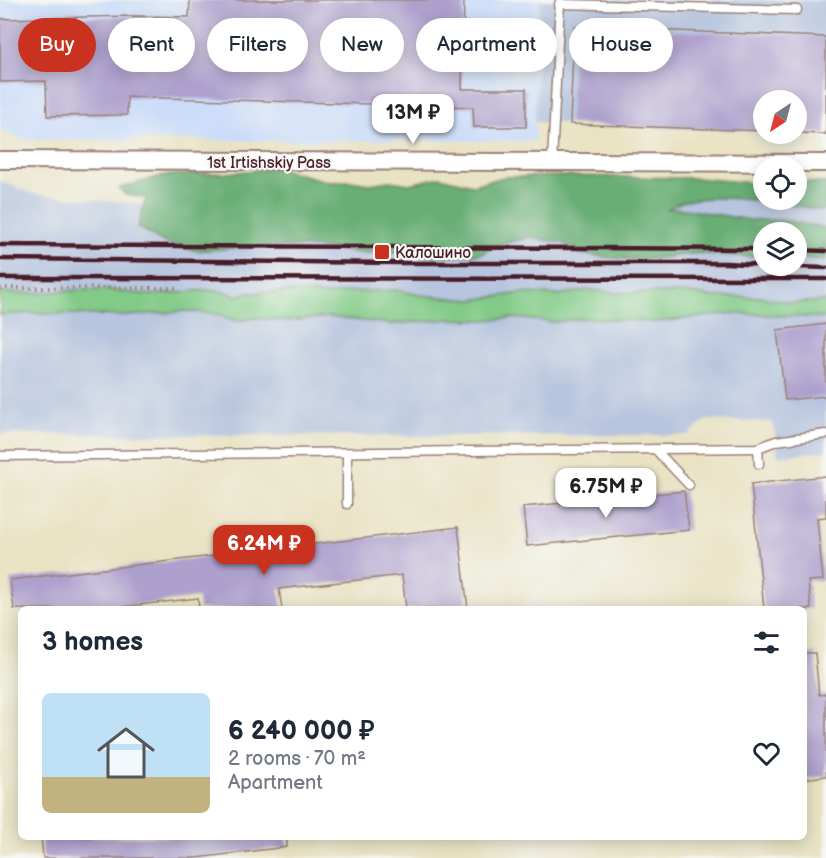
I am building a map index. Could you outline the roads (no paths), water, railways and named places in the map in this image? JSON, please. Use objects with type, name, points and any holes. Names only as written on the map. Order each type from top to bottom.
[{"type":"street","name":"1st Irtishskiy Pass","points":[[0,160],[826,164]]},
{"type":"lane","points":[[552,162],[560,2],[797,10]]},
{"type":"lane","points":[[0,456],[758,448],[776,441],[826,434]]},
{"type":"lane","points":[[758,448],[759,464]]},
{"type":"lane","points":[[655,449],[689,485]]},
{"type":"lane","points":[[347,453],[347,504]]},
{"type":"railway","points":[[0,245],[753,249]]},
{"type":"railway","points":[[807,250],[826,251]]},
{"type":"railway","points":[[0,259],[753,264]]},
{"type":"railway","points":[[807,267],[826,268]]},
{"type":"railway","points":[[0,278],[826,279]]},
{"type":"place","name":"Калошино","points":[[382,252]]}]
